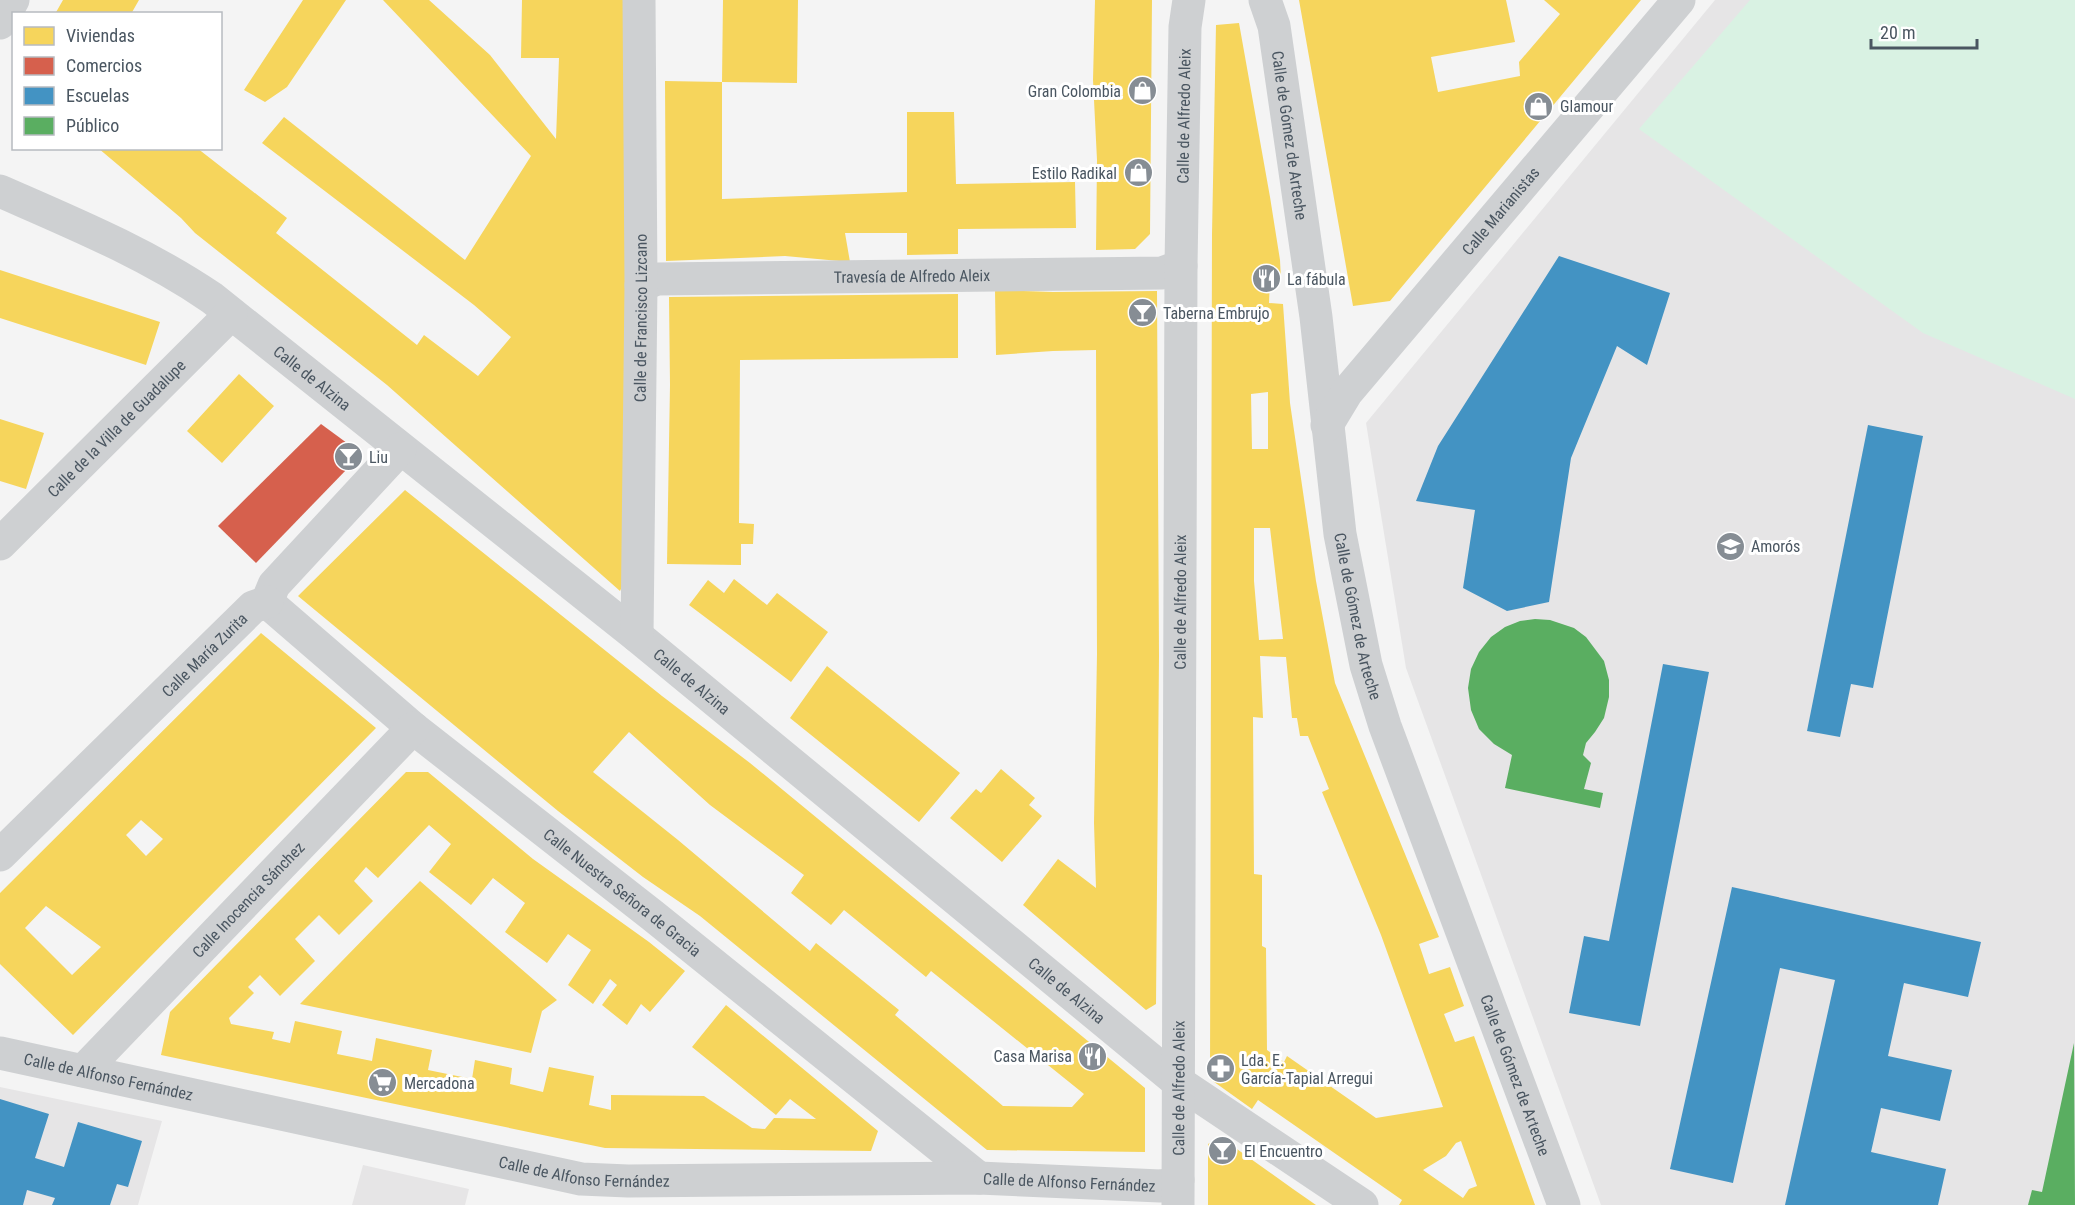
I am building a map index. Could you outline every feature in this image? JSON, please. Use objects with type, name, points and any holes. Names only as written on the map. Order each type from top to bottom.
[{"type":"street","points":[[0,23],[13,0]]},
{"type":"street","name":"Calle de Francisco Lizcano","points":[[637,636],[641,285],[639,0]]},
{"type":"street","name":"Calle de Alfredo Aleix","points":[[1178,1193],[1181,266],[1185,27],[1190,0]]},
{"type":"street","name":"Calle de Gómez de Arteche","points":[[1265,0],[1274,26],[1316,317],[1340,534],[1366,665],[1384,726],[1564,1205]]},
{"type":"street","name":"Calle Marianistas","points":[[1327,425],[1347,392],[1679,0]]},
{"type":"street","name":"Calle de Alzina","points":[[0,191],[113,241],[184,279],[637,636],[1178,1082],[1362,1205]]},
{"type":"street","name":"Travesía de Alfredo Aleix","points":[[641,285],[657,279],[1162,273],[1181,266]]},
{"type":"street","name":"Calle de la Villa de Guadalupe","points":[[0,544],[231,314]]},
{"type":"street","name":"Calle María Zurita","points":[[0,855],[253,607],[267,602],[274,585],[400,449]]},
{"type":"street","name":"Calle Nuestra Señora de Gracia","points":[[267,602],[413,728],[652,915],[979,1179]]},
{"type":"street","name":"Calle Inocencia Sánchez","points":[[83,1071],[413,728]]},
{"type":"street","name":"Calle de Alfonso Fernández","points":[[0,1053],[83,1071],[581,1192],[628,1181],[979,1179],[1160,1186],[1178,1193]]},
{"type":"shaded area","name":"Amorós","points":[[1715,0],[2075,0],[2075,1205],[1601,1205],[1406,668],[1366,423]]},
{"type":"shaded area","points":[[0,1087],[162,1121],[138,1205],[0,1205]]},
{"type":"shaded area","points":[[363,1165],[469,1189],[465,1205],[352,1205]]},
{"type":"green space","points":[[1750,0],[2075,0],[2075,399],[1923,333],[1639,129]]},
{"type":"building: Viviendas","points":[[63,0],[139,0],[132,12],[56,12]]},
{"type":"building: Viviendas","points":[[303,0],[346,0],[287,87],[265,102],[244,90]]},
{"type":"building: Viviendas","points":[[383,0],[429,0],[490,55],[556,139],[559,58],[521,58],[522,0],[629,0],[626,578],[620,591],[387,385],[195,233],[181,218],[100,150],[200,150],[287,218],[276,233],[417,345],[424,335],[478,376],[511,337],[474,305],[262,143],[284,117],[465,260],[531,156]]},
{"type":"building: Viviendas","points":[[723,0],[798,0],[797,83],[722,82]]},
{"type":"building: Viviendas","points":[[1095,0],[1152,0],[1150,234],[1135,249],[1096,250],[1097,160],[1093,80]]},
{"type":"building: Viviendas","points":[[1299,0],[1506,0],[1515,42],[1431,57],[1438,92],[1520,76],[1519,62],[1560,14],[1544,0],[1641,0],[1390,301],[1353,306]]},
{"type":"building: Viviendas","points":[[1239,23],[1280,260],[1281,280],[1270,281],[1269,303],[1283,304],[1290,403],[1316,581],[1335,683],[1439,937],[1419,944],[1429,974],[1450,967],[1464,1006],[1444,1014],[1455,1042],[1474,1036],[1535,1205],[1399,1205],[1402,1200],[1258,1100],[1252,1109],[1210,1079],[1212,234],[1216,25]],"holes":[[[1268,392],[1268,449],[1252,449],[1251,394]],[[1254,528],[1270,528],[1283,639],[1259,640],[1254,581]],[[1260,656],[1286,657],[1292,718],[1297,718],[1300,736],[1308,736],[1329,789],[1322,792],[1381,935],[1443,1107],[1376,1118],[1287,1056],[1284,1062],[1267,1050],[1266,948],[1262,946],[1262,875],[1254,874],[1253,717],[1263,718]],[[1461,1141],[1477,1186],[1469,1189],[1463,1198],[1423,1170],[1446,1156],[1456,1143]]]},
{"type":"building: Viviendas","points":[[665,81],[722,82],[722,199],[907,192],[907,112],[954,112],[956,184],[1075,182],[1076,228],[958,229],[958,254],[907,255],[907,233],[845,233],[850,262],[785,256],[666,261]]},
{"type":"building: Viviendas","points":[[0,270],[160,322],[146,365],[0,318]]},
{"type":"building: Viviendas","points":[[995,290],[1157,291],[1159,655],[1156,1004],[1146,1010],[1023,905],[1058,859],[1096,888],[1094,823],[1097,654],[1096,350],[996,355]]},
{"type":"building: Viviendas","points":[[958,294],[958,358],[740,360],[739,523],[754,524],[753,544],[741,544],[741,565],[667,564],[669,297]]},
{"type":"building: Viviendas","points":[[239,374],[274,406],[222,463],[187,431]]},
{"type":"building: Viviendas","points":[[0,419],[44,433],[26,489],[0,481]]},
{"type":"building: Viviendas","points":[[405,490],[662,696],[750,763],[1145,1088],[1145,1152],[987,1150],[700,916],[643,877],[558,811],[298,596]],"holes":[[[629,732],[710,805],[804,875],[791,893],[831,925],[844,910],[926,977],[931,971],[1084,1094],[1072,1107],[1003,1106],[895,1015],[899,1010],[816,943],[810,951],[593,772]]]},
{"type":"building: Viviendas","points":[[734,579],[767,605],[777,593],[828,632],[791,682],[689,605],[708,580],[724,593]]},
{"type":"building: Viviendas","points":[[261,633],[376,728],[73,1035],[0,964],[0,893]],"holes":[[[141,820],[163,839],[146,856],[126,835]],[[46,906],[101,947],[72,975],[25,928]]]},
{"type":"building: Viviendas","points":[[827,666],[960,773],[919,822],[790,718]]},
{"type":"building: Viviendas","points":[[1001,769],[1035,798],[1029,805],[1042,816],[1002,862],[950,818],[976,789],[981,793]]},
{"type":"building: Viviendas","points":[[406,772],[428,772],[533,859],[649,942],[685,971],[650,1012],[641,1004],[627,1025],[602,1005],[617,985],[610,979],[593,1004],[568,985],[591,950],[568,934],[547,963],[505,932],[525,903],[493,878],[471,905],[429,872],[451,844],[429,825],[378,878],[366,867],[354,881],[373,901],[339,935],[319,915],[295,939],[315,961],[280,996],[260,975],[248,987],[254,993],[229,1018],[231,1024],[274,1032],[272,1039],[290,1043],[295,1021],[342,1031],[337,1054],[372,1061],[376,1038],[432,1050],[428,1070],[472,1079],[475,1060],[512,1068],[510,1084],[543,1092],[549,1067],[594,1076],[589,1105],[611,1110],[611,1095],[704,1096],[752,1128],[765,1129],[774,1118],[816,1119],[790,1099],[776,1115],[692,1047],[726,1005],[878,1131],[871,1151],[605,1148],[161,1055],[170,1012]]},
{"type":"building: Viviendas","points":[[420,881],[557,1000],[542,1011],[531,1053],[300,1004]]},
{"type":"building: Viviendas","points":[[1220,1137],[1316,1205],[1208,1205],[1208,1144]]},
{"type":"building: Comercios","points":[[321,424],[351,446],[347,469],[256,563],[218,526]]},
{"type":"building: Escuelas","points":[[1559,256],[1670,293],[1647,365],[1617,346],[1571,458],[1549,602],[1507,611],[1463,588],[1475,510],[1416,501],[1438,446]]},
{"type":"building: Escuelas","points":[[1868,425],[1923,436],[1873,688],[1851,684],[1840,737],[1807,731]]},
{"type":"building: Escuelas","points":[[1663,664],[1709,672],[1640,1026],[1569,1013],[1584,936],[1609,941]]},
{"type":"building: Escuelas","points":[[1732,887],[1981,942],[1968,997],[1904,983],[1888,1056],[1952,1070],[1940,1121],[1881,1108],[1871,1152],[1946,1169],[1938,1205],[1785,1205],[1835,980],[1780,968],[1733,1183],[1670,1169]]},
{"type":"building: Escuelas","points":[[0,1099],[49,1114],[35,1158],[64,1167],[78,1122],[142,1141],[128,1187],[117,1184],[110,1205],[52,1205],[55,1198],[27,1190],[23,1205],[0,1205]]},
{"type":"building: Público","points":[[1550,620],[1574,628],[1586,637],[1604,661],[1609,680],[1609,697],[1604,718],[1586,743],[1583,755],[1591,763],[1584,789],[1603,793],[1600,808],[1505,788],[1512,755],[1494,744],[1479,729],[1471,710],[1468,688],[1471,669],[1479,652],[1491,637],[1505,627],[1520,621]]},
{"type":"building: Público","points":[[2074,1043],[2075,1205],[2028,1205],[2032,1190],[2042,1192]]},
{"type":"place","name":"Gran Colombia","points":[[1142,91]]},
{"type":"place","name":"Glamour","points":[[1539,106]]},
{"type":"place","name":"Estilo Radikal","points":[[1138,173]]},
{"type":"place","name":"La fábula","points":[[1266,279]]},
{"type":"place","name":"Taberna Embrujo","points":[[1142,313]]},
{"type":"place","name":"Liu","points":[[348,457]]},
{"type":"place","name":"Amorós","points":[[1730,546]]},
{"type":"place","name":"Casa Marisa","points":[[1093,1056]]},
{"type":"place","name":"Lda. E. García-Tapial Arregui","points":[[1220,1069]]},
{"type":"place","name":"Mercadona","points":[[383,1083]]},
{"type":"place","name":"El Encuentro","points":[[1223,1151]]}]
